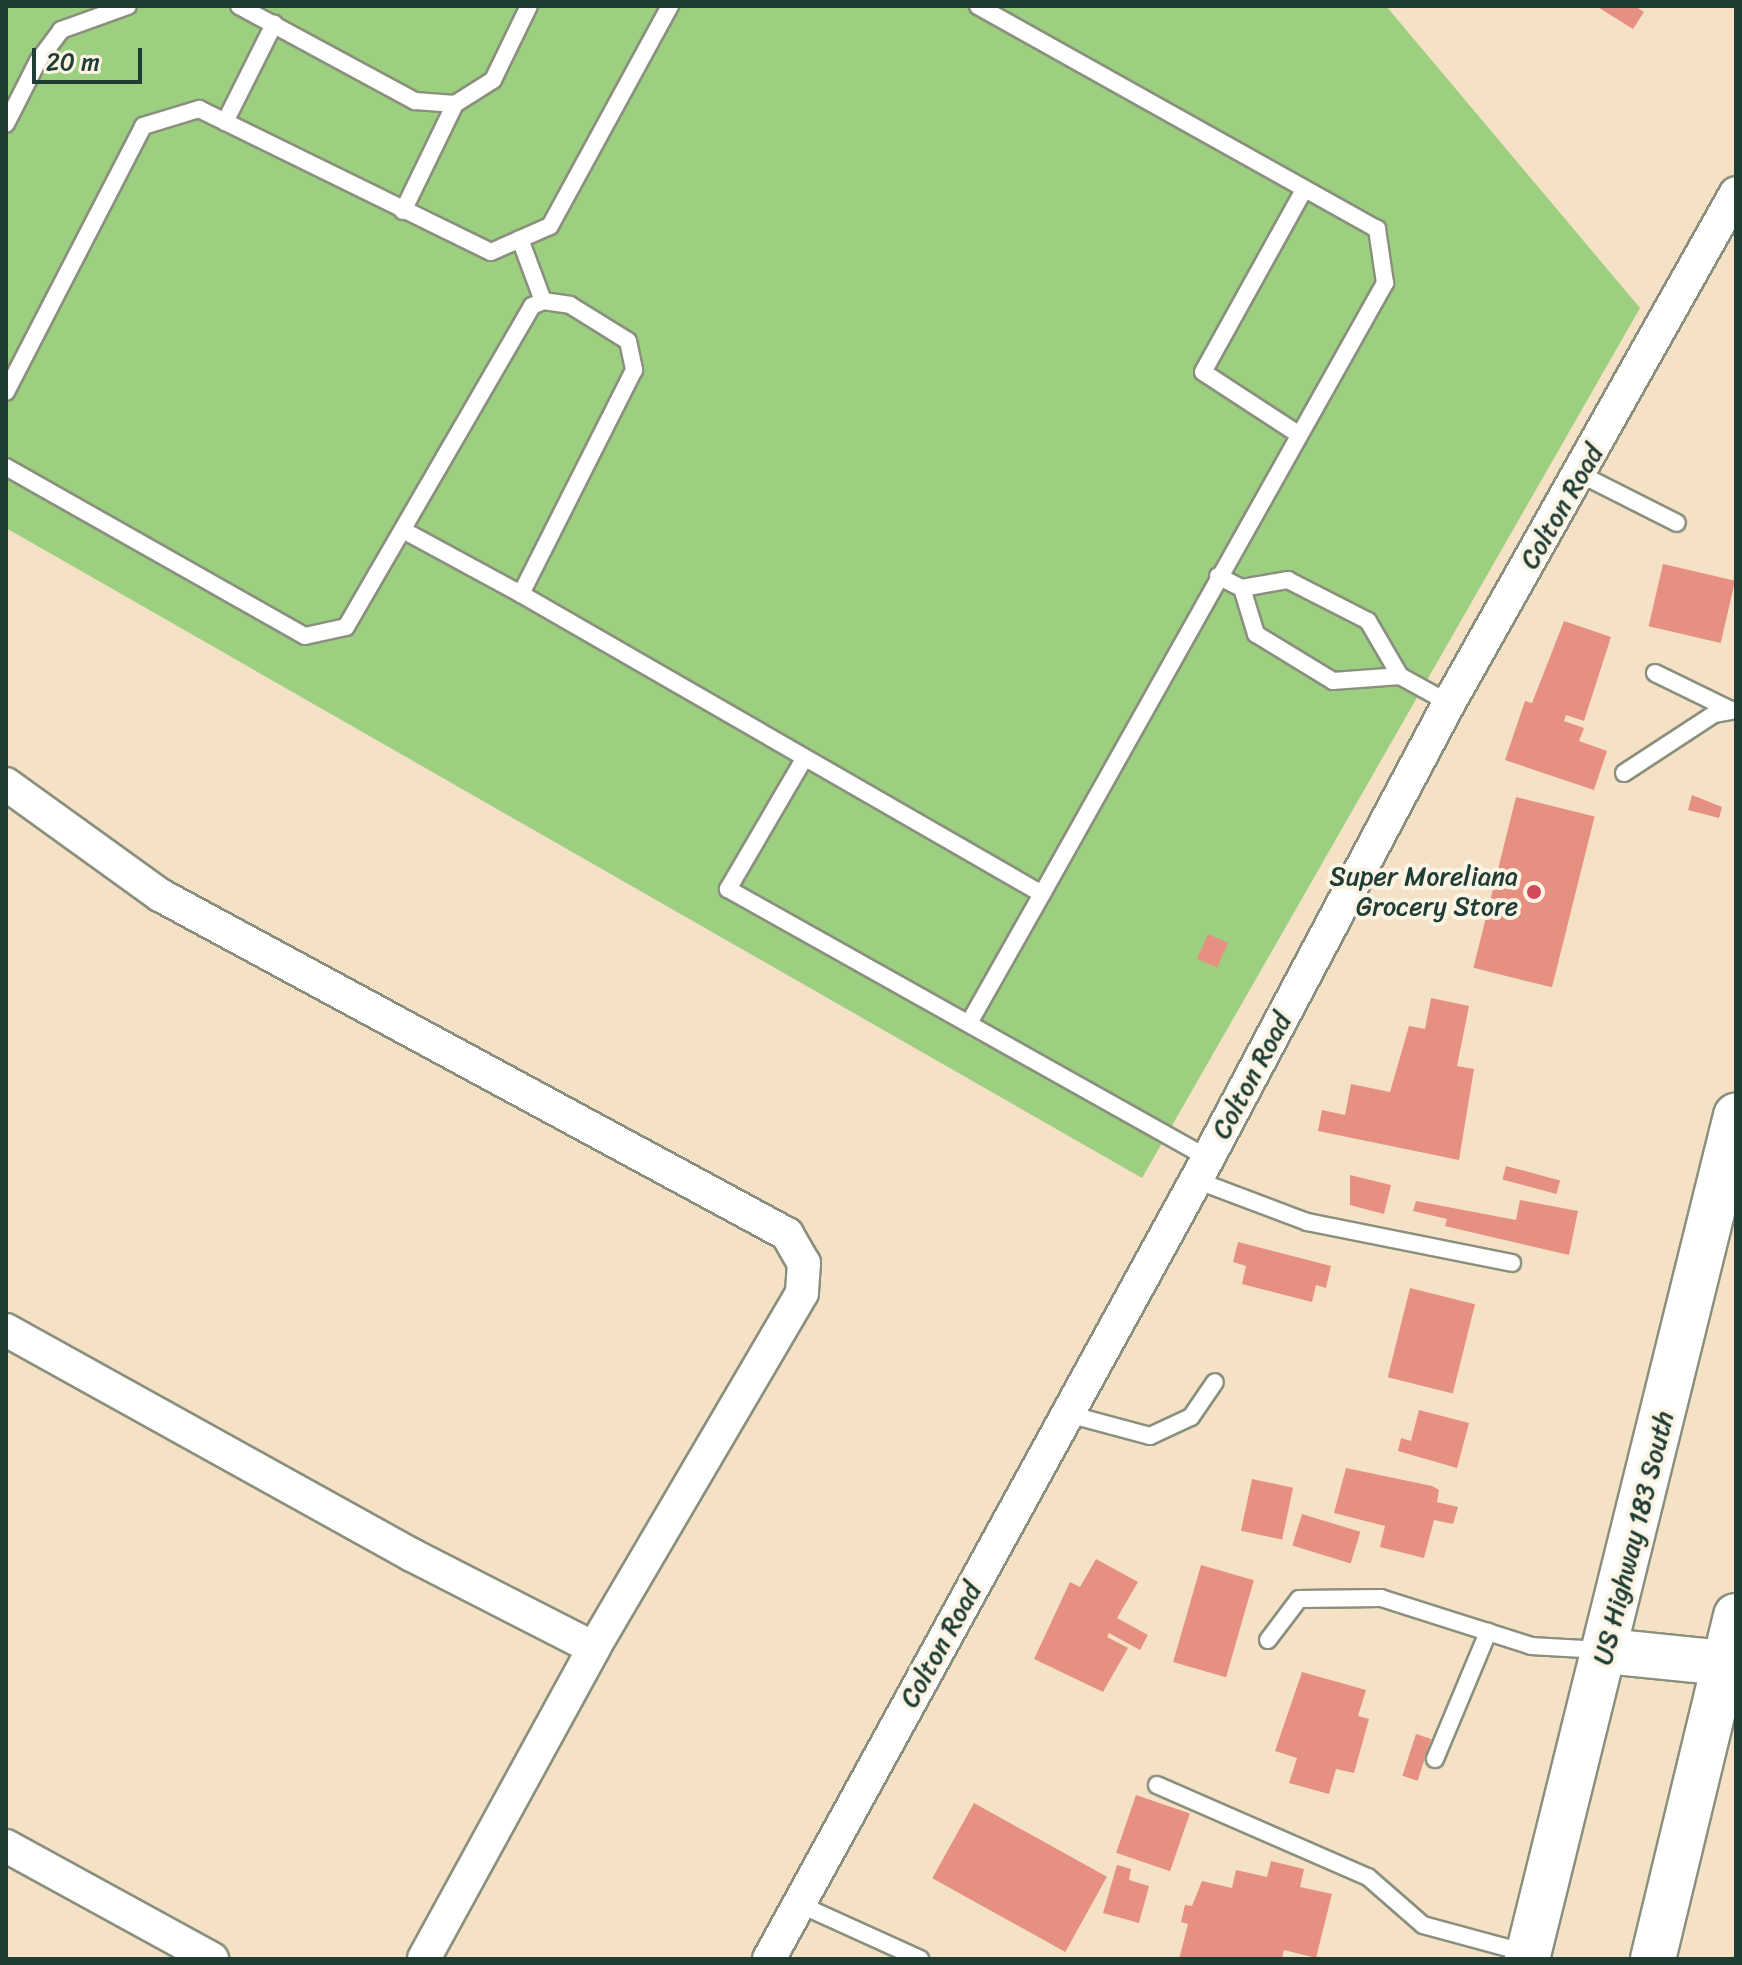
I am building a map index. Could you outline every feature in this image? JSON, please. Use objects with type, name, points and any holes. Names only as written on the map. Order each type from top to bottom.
[{"type":"highway","name":"US Highway 183 South","points":[[1528,1956],[1606,1651],[1736,1116]]},
{"type":"highway","points":[[1653,1959],[1730,1664],[1736,1616]]},
{"type":"highway","points":[[1606,1651],[1730,1664]]},
{"type":"street","name":"Colton Road","points":[[769,1959],[1202,1169],[1449,703],[1733,208]]},
{"type":"street","points":[[6,784],[160,895],[787,1234],[804,1263],[802,1293],[594,1648],[424,1959]]},
{"type":"street","points":[[6,1330],[412,1555],[594,1648]]},
{"type":"street","points":[[6,1846],[212,1959]]},
{"type":"lane","points":[[6,124],[38,61],[61,30],[128,6]]},
{"type":"lane","points":[[239,6],[415,101],[455,104]]},
{"type":"lane","points":[[403,211],[455,104],[493,80],[529,6]]},
{"type":"lane","points":[[6,392],[143,126],[199,109],[491,252],[550,226],[670,6]]},
{"type":"lane","points":[[969,1023],[1385,283],[1377,229],[978,6]]},
{"type":"lane","points":[[225,122],[274,24]]},
{"type":"lane","points":[[1298,434],[1203,372],[1304,190]]},
{"type":"lane","points":[[520,239],[543,301]]},
{"type":"lane","points":[[6,467],[305,636],[346,627],[532,306],[543,301],[570,305],[628,341],[634,370],[521,594]]},
{"type":"lane","points":[[1582,475],[1677,523]]},
{"type":"lane","points":[[403,530],[521,594],[1042,894]]},
{"type":"lane","points":[[1218,576],[1242,588],[1288,580],[1368,621],[1400,676],[1449,703]]},
{"type":"lane","points":[[1242,588],[1256,634],[1333,681],[1400,676]]},
{"type":"lane","points":[[1655,673],[1733,710]]},
{"type":"lane","points":[[1624,773],[1714,714],[1733,710]]},
{"type":"lane","points":[[804,759],[728,889],[969,1023],[1202,1169],[1307,1222],[1512,1263]]},
{"type":"lane","points":[[1068,1414],[1150,1436],[1191,1417],[1215,1382]]},
{"type":"lane","points":[[1268,1640],[1299,1599],[1381,1598],[1531,1646],[1606,1651]]},
{"type":"lane","points":[[1435,1759],[1488,1632]]},
{"type":"lane","points":[[1157,1785],[1368,1877],[1423,1925],[1528,1956]]},
{"type":"lane","points":[[799,1904],[920,1959]]},
{"type":"green space","points":[[6,6],[1386,6],[1640,308],[1142,1178],[6,528]]},
{"type":"building","points":[[1596,6],[1635,6],[1644,12],[1633,29]]},
{"type":"building","points":[[1663,564],[1735,581],[1721,643],[1649,626]]},
{"type":"building","points":[[1564,621],[1611,637],[1584,721],[1566,715],[1564,721],[1584,728],[1579,741],[1607,751],[1594,790],[1505,760],[1525,701],[1532,703]]},
{"type":"building","points":[[1692,795],[1722,807],[1719,818],[1688,810]]},
{"type":"building","name":"Super Moreliana Grocery Store","points":[[1516,797],[1595,817],[1552,987],[1473,968]]},
{"type":"building","points":[[1208,934],[1228,943],[1217,968],[1197,959]]},
{"type":"building","points":[[1431,998],[1469,1006],[1457,1066],[1474,1069],[1459,1160],[1318,1131],[1322,1110],[1345,1115],[1351,1084],[1390,1092],[1409,1026],[1425,1029]]},
{"type":"building","points":[[1506,1166],[1560,1180],[1556,1194],[1502,1180]]},
{"type":"building","points":[[1350,1175],[1391,1185],[1384,1214],[1350,1205]]},
{"type":"building","points":[[1520,1200],[1578,1211],[1569,1255],[1445,1226],[1447,1219],[1413,1211],[1416,1201],[1516,1220]]},
{"type":"building","points":[[1238,1242],[1331,1266],[1326,1288],[1316,1285],[1312,1302],[1242,1284],[1246,1266],[1233,1262]]},
{"type":"building","points":[[1410,1288],[1475,1304],[1453,1393],[1388,1377]]},
{"type":"building","points":[[1419,1410],[1469,1423],[1457,1468],[1398,1451],[1401,1438],[1411,1441]]},
{"type":"building","points":[[1346,1468],[1432,1486],[1439,1490],[1437,1502],[1458,1507],[1453,1524],[1434,1520],[1424,1558],[1380,1547],[1385,1526],[1334,1513]]},
{"type":"building","points":[[1252,1479],[1293,1488],[1282,1540],[1241,1531]]},
{"type":"building","points":[[1302,1514],[1360,1532],[1351,1563],[1292,1546]]},
{"type":"building","points":[[1096,1559],[1138,1582],[1117,1618],[1148,1635],[1140,1650],[1109,1633],[1107,1637],[1128,1648],[1103,1692],[1034,1659],[1070,1582],[1080,1587]]},
{"type":"building","points":[[1201,1565],[1254,1580],[1226,1677],[1173,1662]]},
{"type":"building","points":[[1302,1672],[1366,1690],[1358,1716],[1369,1719],[1354,1773],[1336,1769],[1329,1794],[1289,1783],[1297,1758],[1275,1751]]},
{"type":"building","points":[[1416,1734],[1431,1739],[1418,1781],[1402,1776]]},
{"type":"building","points":[[1136,1795],[1190,1814],[1170,1871],[1116,1853]]},
{"type":"building","points":[[974,1803],[1107,1877],[1065,1952],[932,1878]]},
{"type":"building","points":[[1271,1861],[1304,1869],[1300,1887],[1332,1894],[1316,1958],[1284,1950],[1282,1959],[1179,1959],[1188,1924],[1181,1922],[1185,1905],[1192,1906],[1202,1881],[1232,1888],[1236,1870],[1267,1877]]},
{"type":"building","points":[[1117,1865],[1131,1869],[1129,1880],[1149,1886],[1139,1923],[1103,1913]]},
{"type":"place","name":"Super Moreliana Grocery Store","points":[[1534,892]]}]
